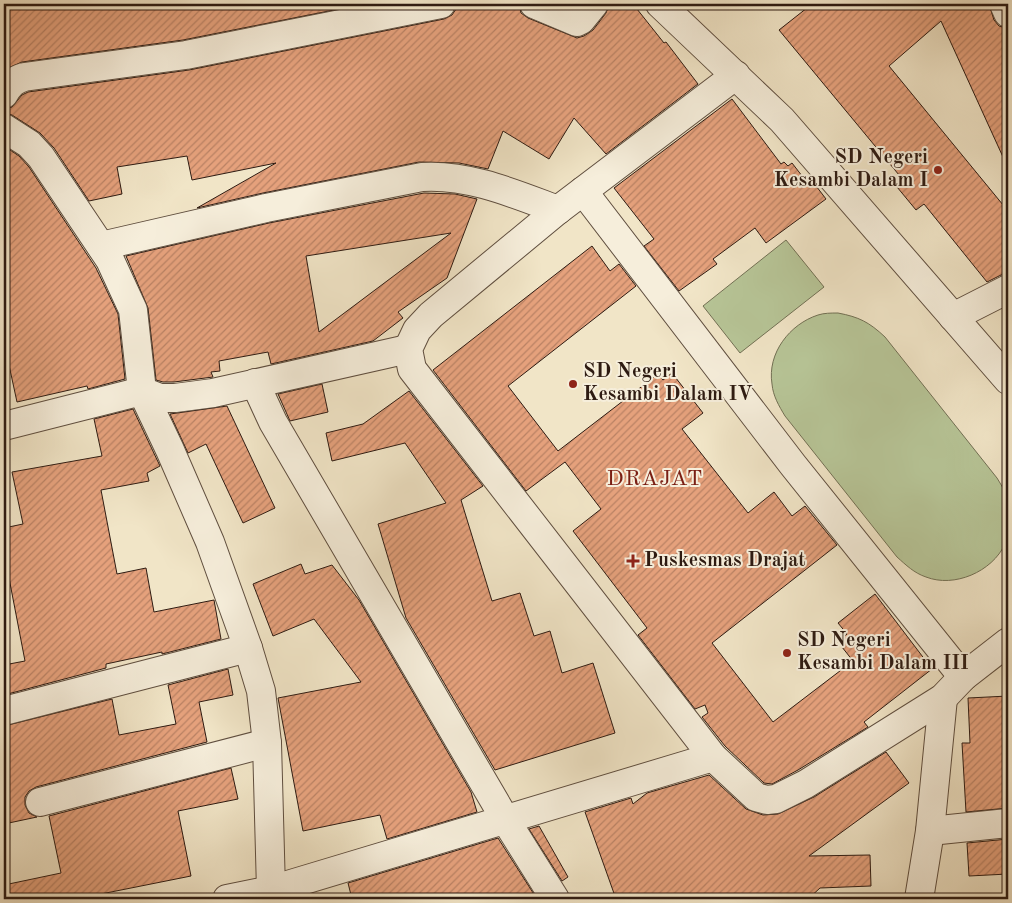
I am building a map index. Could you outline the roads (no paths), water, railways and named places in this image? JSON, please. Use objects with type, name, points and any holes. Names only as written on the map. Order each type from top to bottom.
[{"type":"street","points":[[4,94],[17,79],[24,77],[186,55],[441,4]]},
{"type":"street","points":[[534,4],[577,22],[581,20],[594,4]]},
{"type":"street","points":[[660,4],[782,120],[1008,380]]},
{"type":"street","points":[[1004,4],[1008,13]]},
{"type":"street","points":[[736,75],[558,210],[431,315],[417,330],[408,349],[412,369],[713,757],[756,797],[767,800],[776,799],[806,784],[943,698],[963,677],[1008,642]]},
{"type":"street","points":[[4,128],[29,144],[41,157],[110,260],[133,310],[142,391],[210,542],[248,648],[261,691],[267,743],[273,894]]},
{"type":"street","points":[[100,246],[266,208],[434,176],[489,185],[558,210]]},
{"type":"street","points":[[583,191],[794,465],[963,677]]},
{"type":"street","points":[[953,317],[1008,289]]},
{"type":"street","points":[[4,426],[142,391],[160,398],[213,394],[408,349]]},
{"type":"street","points":[[255,383],[273,422],[504,819],[555,899]]},
{"type":"street","points":[[4,711],[248,648]]},
{"type":"street","points":[[919,899],[930,831],[943,698]]},
{"type":"street","points":[[40,802],[267,743]]},
{"type":"street","points":[[227,899],[273,894],[504,819],[713,757]]},
{"type":"street","points":[[930,831],[1008,823]]},
{"type":"place","name":"SD Negeri Kesambi Dalam I","points":[[938,170]]},
{"type":"place","name":"SD Negeri Kesambi Dalam IV","points":[[573,384]]},
{"type":"place","name":"Puskesmas Drajat","points":[[633,561]]},
{"type":"place","name":"SD Negeri Kesambi Dalam III","points":[[787,653]]},
{"type":"district","name":"DRAJAT","points":[[655,479]]}]
